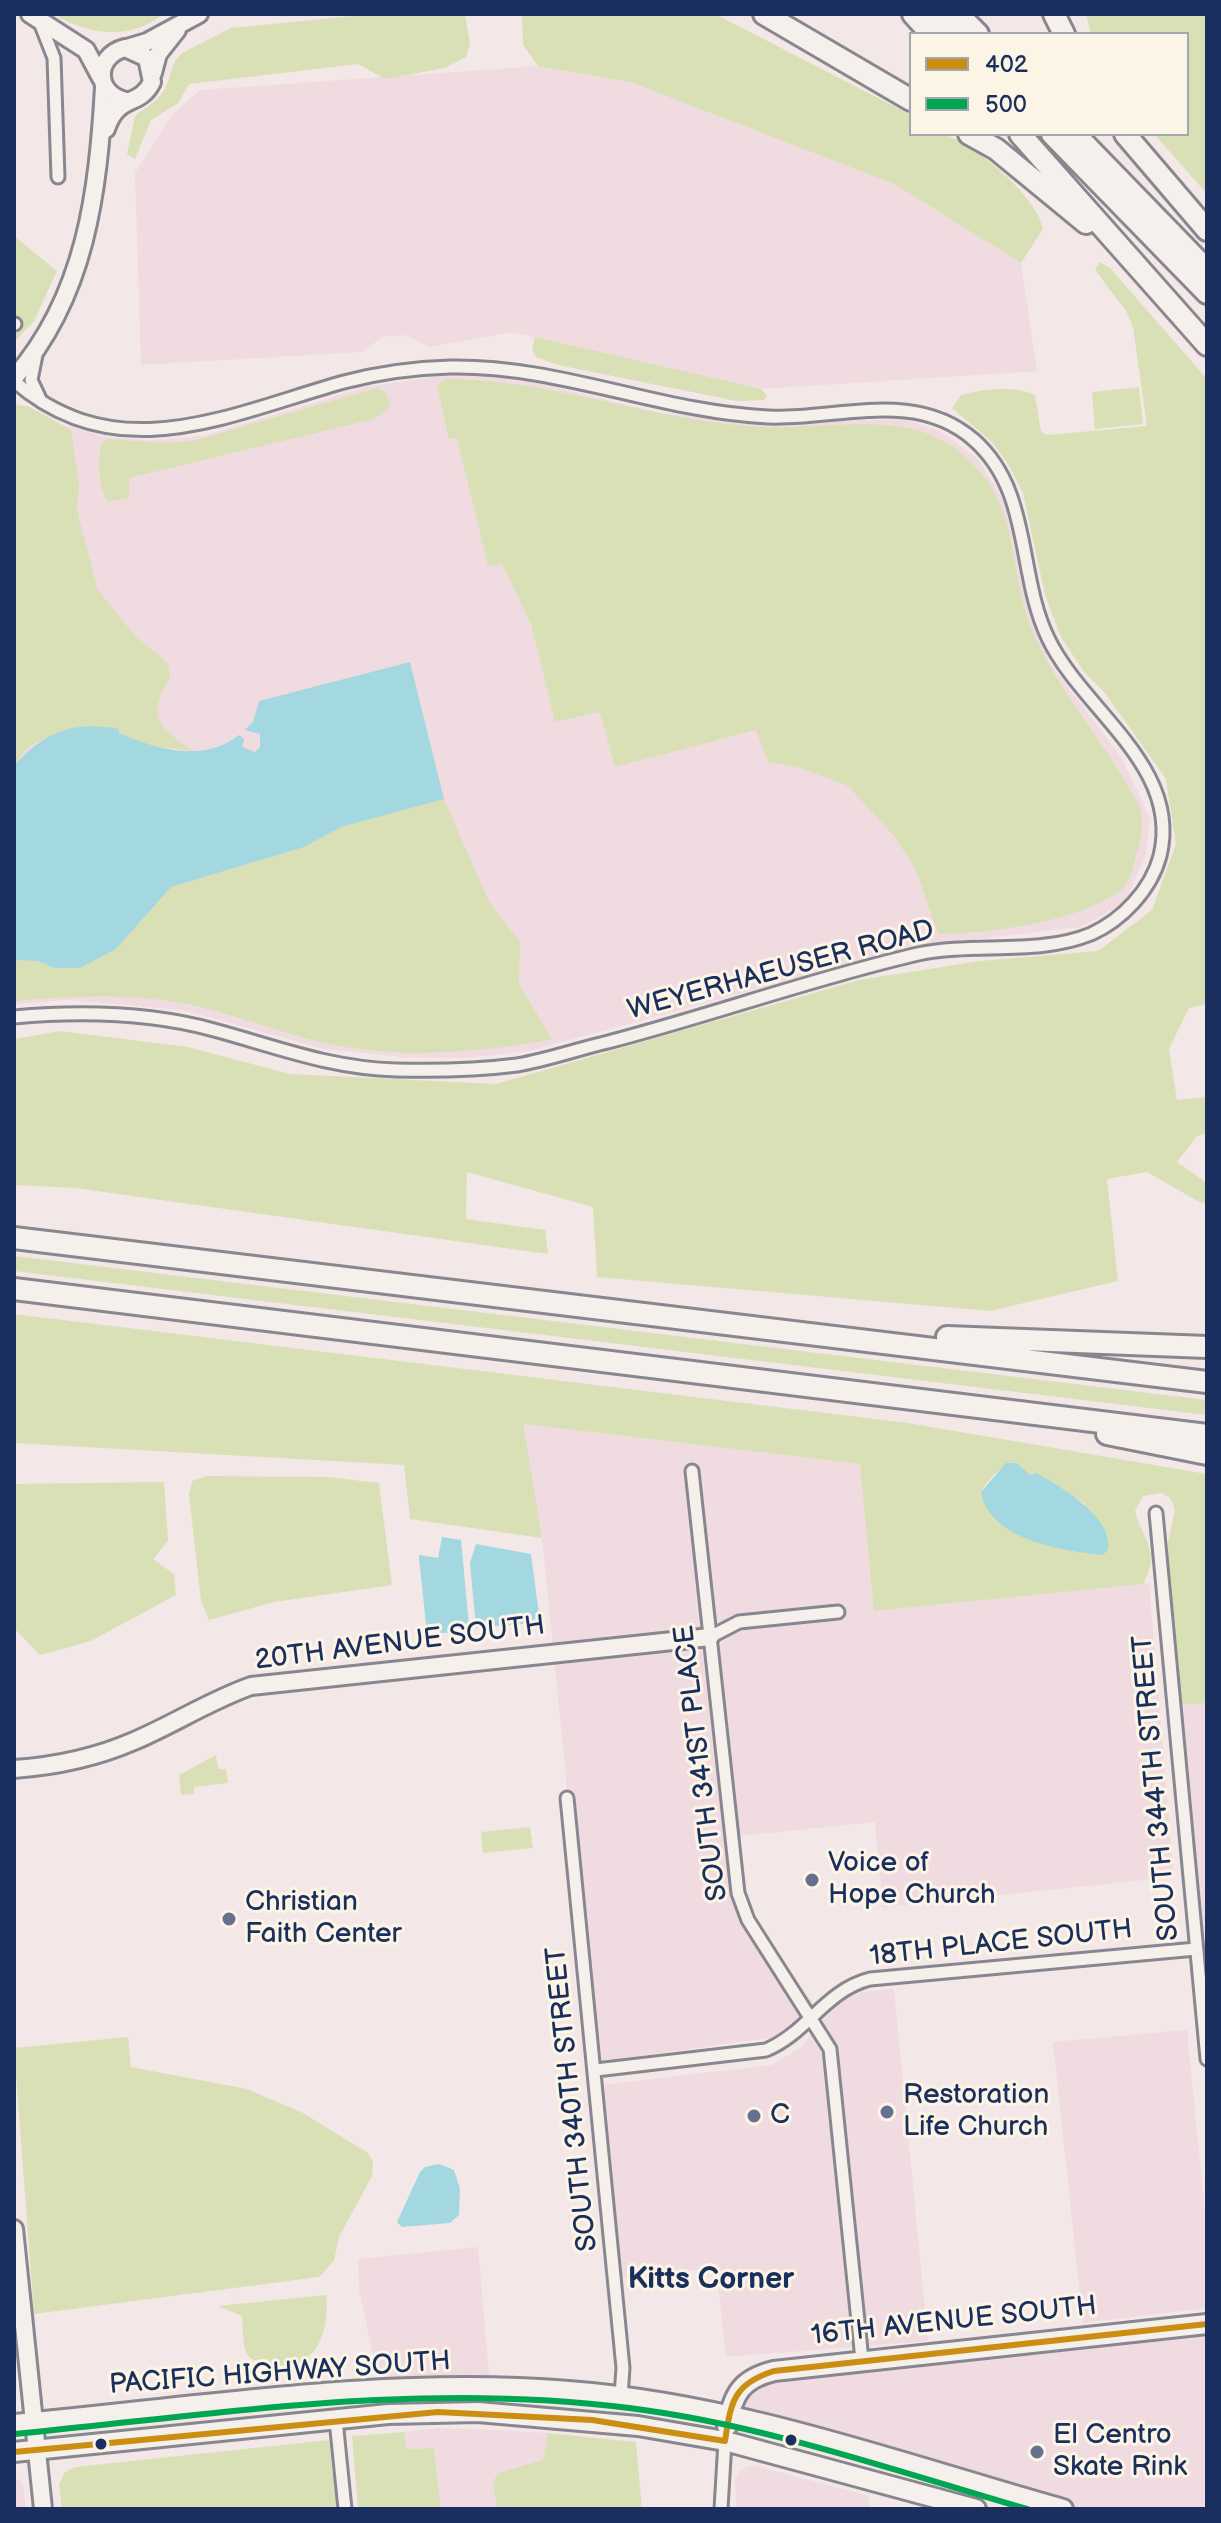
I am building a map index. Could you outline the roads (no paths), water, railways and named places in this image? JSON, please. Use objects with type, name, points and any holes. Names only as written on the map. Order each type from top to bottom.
[{"type":"highway","points":[[913,14],[929,32]]},
{"type":"highway","points":[[933,14],[951,32]]},
{"type":"highway","points":[[958,14],[976,32]]},
{"type":"highway","points":[[1054,14],[1063,32]]},
{"type":"highway","points":[[771,18],[909,99]]},
{"type":"highway","points":[[973,136],[996,149],[1132,261]]},
{"type":"highway","points":[[1022,136],[1207,345]]},
{"type":"highway","points":[[1054,136],[1207,293]]},
{"type":"highway","points":[[1077,136],[1207,270]]},
{"type":"highway","points":[[1127,136],[1207,230]]},
{"type":"highway","points":[[14,1238],[1207,1382]]},
{"type":"highway","points":[[14,1289],[1207,1435]]},
{"type":"highway","points":[[765,1327],[1044,1343],[1207,1346]]},
{"type":"highway","points":[[963,1404],[1207,1454]]},
{"type":"main road","name":"16TH AVENUE SOUTH","points":[[729,2414],[739,2388],[754,2376],[795,2367],[1207,2324]]},
{"type":"main road","name":"PACIFIC HIGHWAY SOUTH","points":[[23,2424],[375,2389],[521,2388],[621,2396],[729,2414],[1063,2509]]},
{"type":"main road","points":[[272,2426],[325,2410],[371,2405],[377,2402],[375,2389]]},
{"type":"main road","name":"PACIFIC HIGHWAY SOUTH","points":[[14,2452],[336,2420],[478,2412],[607,2422],[725,2441],[976,2509]]},
{"type":"main road","points":[[725,2441],[729,2414]]},
{"type":"street","points":[[34,16],[90,54],[109,94],[126,101],[134,100],[148,90],[161,48],[195,16]]},
{"type":"street","points":[[34,16],[54,58],[58,177]]},
{"type":"street","points":[[14,379],[57,318],[77,270],[90,219],[99,149],[104,61],[121,49],[147,42],[195,16]]},
{"type":"street","points":[[60,32],[93,47],[141,52],[153,73]]},
{"type":"street","points":[[99,149],[110,117],[126,101]]},
{"type":"street","points":[[38,348],[31,380],[42,403]]},
{"type":"street","name":"WEYERHAEUSER ROAD","points":[[14,379],[42,403],[91,423],[172,429],[218,422],[370,376],[444,367],[494,368],[556,376],[711,411],[793,417],[890,407],[960,428],[996,463],[1019,520],[1042,626],[1076,685],[1125,739],[1146,770],[1159,798],[1162,826],[1159,858],[1145,887],[1132,906],[1095,932],[1068,941],[924,953],[520,1064],[437,1070],[377,1068],[316,1061],[209,1029],[159,1018],[104,1013],[14,1017]]},
{"type":"street","name":"SOUTH 341ST PLACE","points":[[692,1471],[738,1893],[748,1920],[827,2040],[832,2060],[862,2360]]},
{"type":"street","name":"SOUTH 344TH STREET","points":[[1156,1513],[1207,2059]]},
{"type":"street","points":[[710,1637],[739,1622],[838,1612]]},
{"type":"street","name":"20TH AVENUE SOUTH","points":[[14,1769],[77,1761],[97,1755],[148,1735],[218,1698],[251,1686],[710,1637]]},
{"type":"street","name":"SOUTH 340TH STREET","points":[[567,1798],[623,2368],[621,2396]]},
{"type":"street","name":"18TH PLACE SOUTH","points":[[596,2070],[761,2051],[790,2037],[845,1987],[870,1979],[1196,1949]]},
{"type":"street","points":[[14,2229],[23,2424],[36,2450],[43,2509]]},
{"type":"street","points":[[336,2420],[345,2509]]},
{"type":"street","points":[[721,2509],[725,2441]]},
{"type":"water","points":[[410,662],[444,799],[341,827],[304,847],[171,887],[116,949],[80,968],[54,968],[38,961],[14,960],[14,766],[35,745],[59,732],[87,726],[119,729],[119,733],[149,744],[180,751],[211,749],[239,735],[244,739],[242,747],[255,752],[260,747],[260,734],[245,730],[253,722],[259,701]]},
{"type":"water","points":[[1006,1463],[1017,1463],[1030,1475],[1036,1473],[1083,1504],[1103,1526],[1108,1538],[1108,1550],[1103,1555],[1049,1546],[1013,1532],[998,1522],[987,1508],[981,1492]]},
{"type":"water","points":[[442,1537],[461,1540],[469,1626],[458,1632],[427,1634],[419,1555],[438,1558]]},
{"type":"water","points":[[476,1544],[531,1554],[540,1622],[476,1628],[470,1563]]},
{"type":"water","points":[[439,2164],[454,2170],[460,2189],[459,2215],[450,2223],[402,2227],[397,2222],[420,2172],[425,2167]]},
{"type":"place","name":"Voice of Hope Church","points":[[812,1880]]},
{"type":"place","name":"Christian Faith Center","points":[[229,1919]]},
{"type":"place","name":"Restoration Life Church","points":[[887,2112]]},
{"type":"place","name":"C","points":[[754,2116]]},
{"type":"place","name":"El Centro Skate Rink","points":[[1037,2452]]},
{"type":"district","name":"Kitts Corner","points":[[711,2280]]}]
